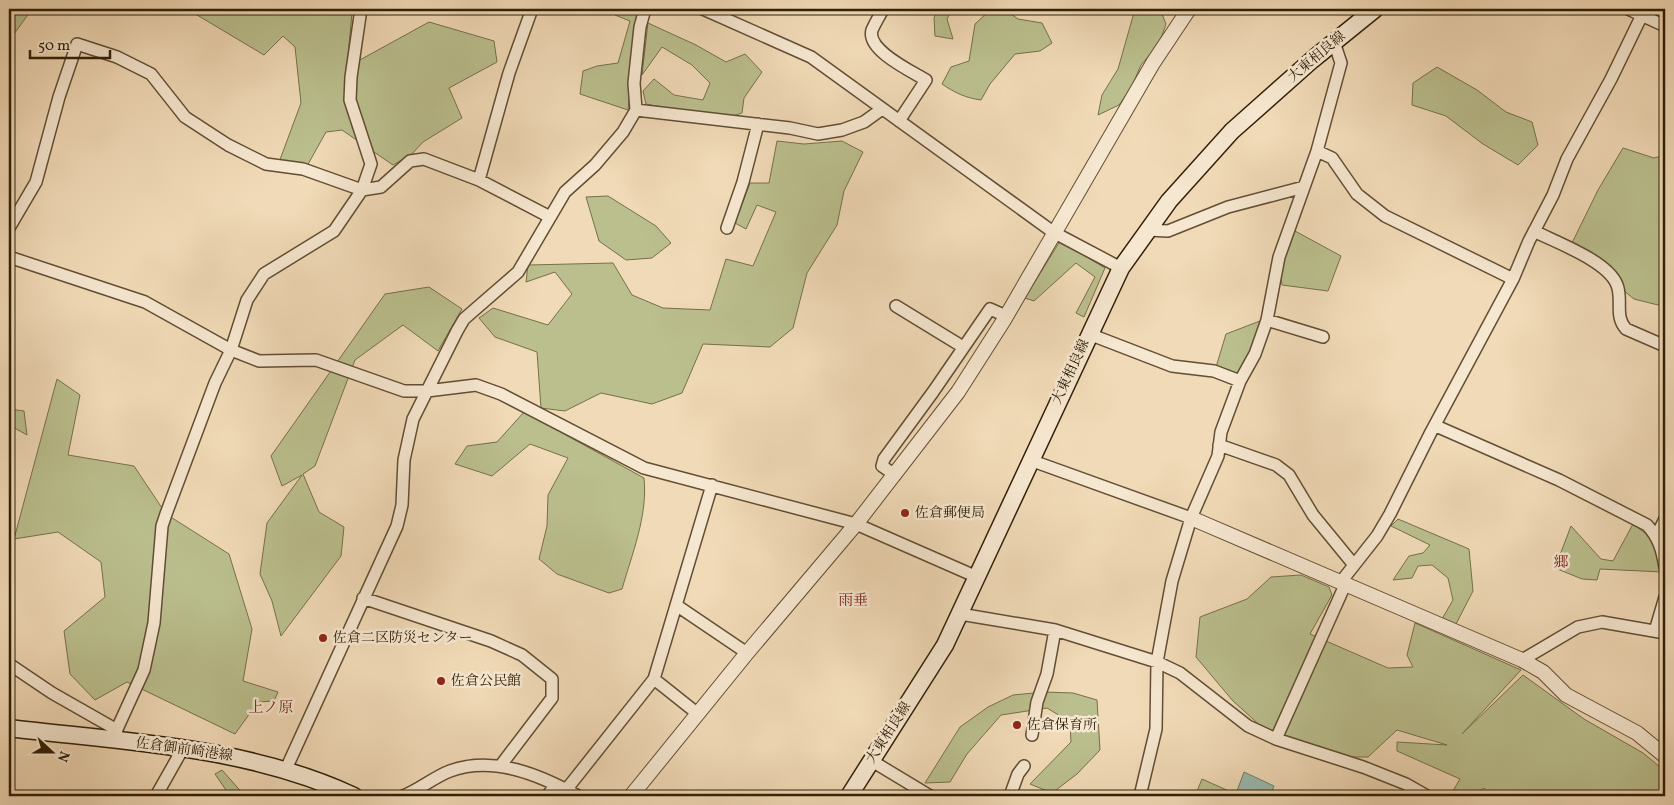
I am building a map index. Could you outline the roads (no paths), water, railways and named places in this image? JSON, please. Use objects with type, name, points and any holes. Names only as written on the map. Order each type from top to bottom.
[{"type":"main road","name":"大東相良線","points":[[849,796],[945,645],[1121,268],[1147,230],[1191,175],[1232,131],[1334,42],[1375,9]]},
{"type":"main road","name":"佐倉御前崎港線","points":[[9,728],[114,735],[182,750],[229,755],[286,769],[354,796]]},
{"type":"street","points":[[9,664],[114,735],[144,670],[152,632],[164,520],[216,383],[231,350],[247,300],[264,274],[334,231],[362,190],[371,164],[350,100],[350,76],[360,9]]},
{"type":"street","points":[[479,180],[509,73],[532,9]]},
{"type":"street","points":[[286,769],[397,526],[402,505],[404,460],[413,419],[464,319],[518,272],[565,192],[595,165],[623,132],[636,110],[634,83],[640,27],[645,9]]},
{"type":"street","points":[[703,9],[811,58],[1053,232],[1121,268]]},
{"type":"street","points":[[883,9],[872,31],[873,41],[880,51],[926,80],[899,121]]},
{"type":"street","points":[[632,796],[747,653],[856,524],[958,392],[1006,316],[1053,232],[1153,63],[1189,9]]},
{"type":"street","points":[[1628,9],[1665,26]]},
{"type":"street","points":[[1276,739],[1343,584],[1390,514],[1431,432],[1436,426],[1513,279],[1534,231],[1553,195],[1567,159],[1611,79],[1642,15]]},
{"type":"street","points":[[1140,796],[1156,729],[1157,662],[1172,581],[1191,518],[1218,456],[1221,432],[1240,381],[1255,354],[1267,320],[1279,257],[1317,151],[1341,63],[1334,42]]},
{"type":"street","points":[[9,228],[36,182],[59,97],[77,44],[116,57],[151,74],[185,117],[228,146],[266,164],[303,168],[362,190],[381,187],[410,161],[424,159],[479,180],[550,217]]},
{"type":"street","points":[[636,110],[758,124],[818,134],[842,130],[864,122],[882,109]]},
{"type":"street","points":[[728,228],[743,182],[758,124]]},
{"type":"street","points":[[1317,151],[1332,158],[1357,194],[1385,216],[1513,279]]},
{"type":"street","points":[[1147,230],[1168,231],[1228,207],[1304,187]]},
{"type":"street","points":[[1534,231],[1603,267],[1617,285],[1621,324],[1626,329],[1665,346]]},
{"type":"street","points":[[9,257],[146,302],[231,350],[259,361],[316,360],[404,391],[427,391],[476,385],[502,394],[644,468],[856,524],[978,577]]},
{"type":"street","points":[[896,306],[963,347]]},
{"type":"street","points":[[895,475],[882,466],[884,459],[990,309],[1006,316]]},
{"type":"street","points":[[1267,320],[1324,337]]},
{"type":"street","points":[[1089,334],[1172,366],[1214,371],[1240,381]]},
{"type":"street","points":[[1436,426],[1559,480],[1647,525],[1656,535],[1662,547],[1665,567]]},
{"type":"street","points":[[1219,446],[1276,465],[1289,474],[1313,515],[1354,565]]},
{"type":"street","points":[[1030,460],[1191,518],[1522,660],[1543,672],[1566,695],[1637,733],[1665,756]]},
{"type":"street","points":[[547,796],[561,788],[654,679],[712,485]]},
{"type":"street","points":[[1656,535],[1665,519]]},
{"type":"street","points":[[1522,660],[1578,627],[1602,622],[1660,632],[1665,596]]},
{"type":"street","points":[[363,598],[491,640],[522,655],[552,679],[552,698],[501,765]]},
{"type":"street","points":[[676,605],[747,653]]},
{"type":"street","points":[[960,614],[1054,630],[1157,662],[1180,673],[1248,726],[1276,739],[1363,767],[1406,784],[1427,796]]},
{"type":"street","points":[[1032,735],[1037,702],[1047,674],[1054,630]]},
{"type":"street","points":[[654,679],[698,714]]},
{"type":"street","points":[[156,796],[182,750]]},
{"type":"street","points":[[872,761],[930,796]]},
{"type":"street","points":[[403,796],[450,771],[471,766],[501,765],[578,796]]},
{"type":"street","points":[[1010,796],[1018,774],[1024,766]]},
{"type":"water","points":[[1244,772],[1274,786],[1270,796],[1249,796],[1237,791]]},
{"type":"place","name":"佐倉郵便局","points":[[905,513]]},
{"type":"place","name":"佐倉二区防災センター","points":[[323,638]]},
{"type":"place","name":"佐倉公民館","points":[[441,681]]},
{"type":"place","name":"佐倉保育所","points":[[1017,725]]},
{"type":"district","name":"郷","points":[[1561,563]]},
{"type":"district","name":"雨垂","points":[[853,601]]},
{"type":"district","name":"上ノ原","points":[[271,708]]}]
